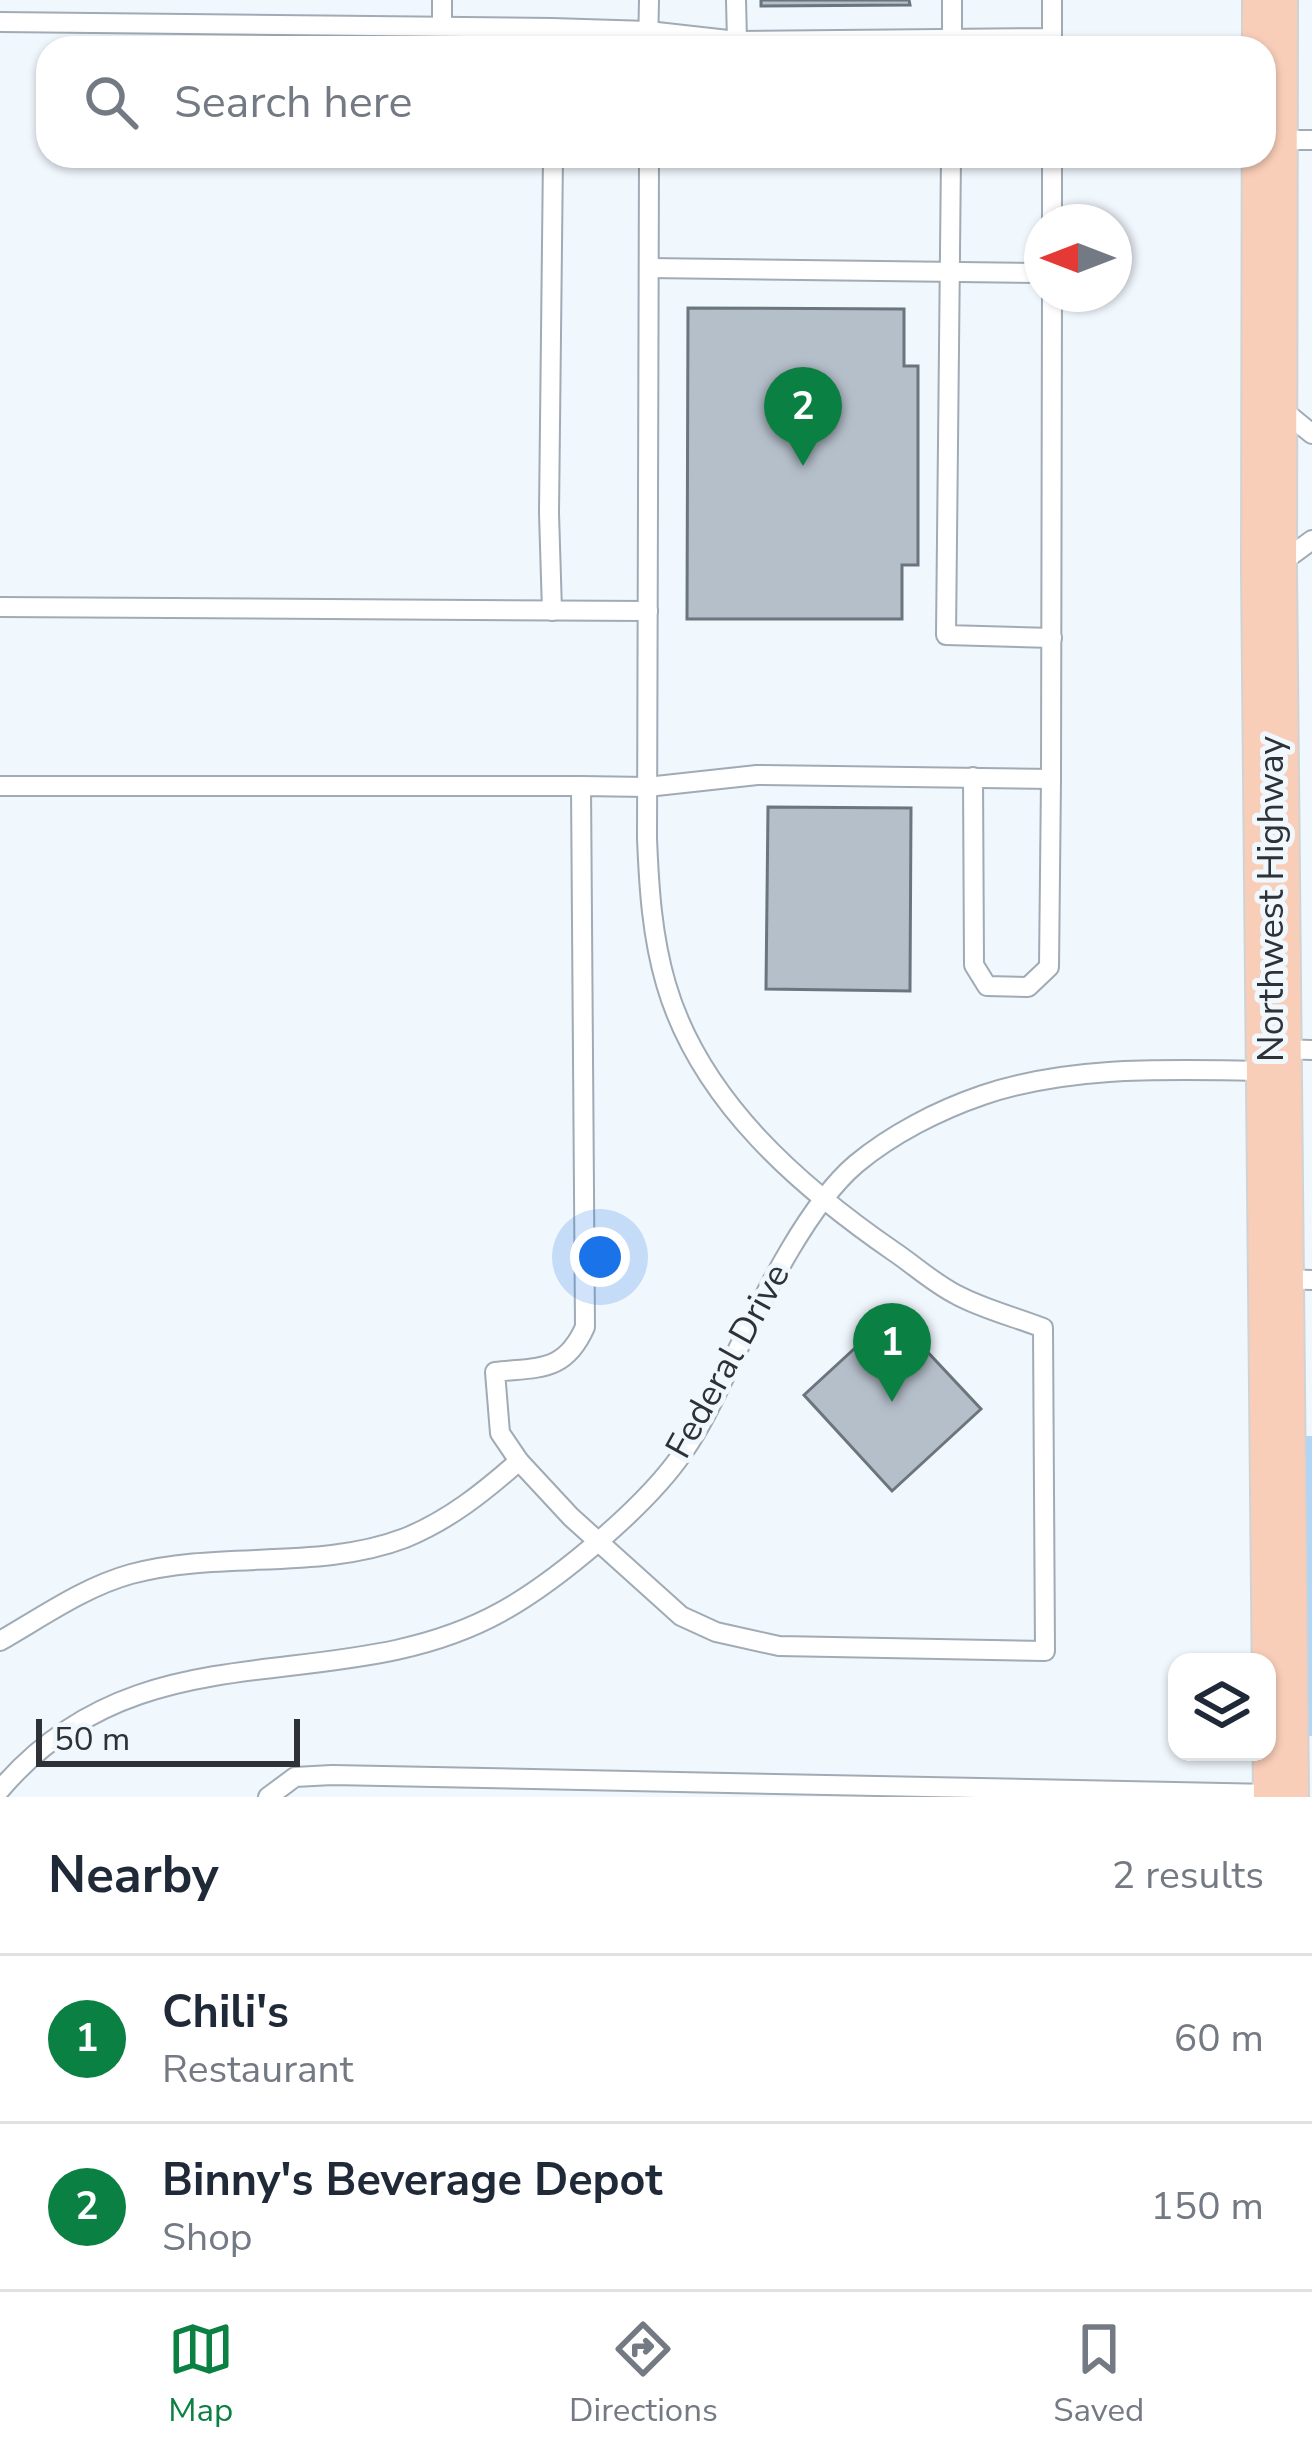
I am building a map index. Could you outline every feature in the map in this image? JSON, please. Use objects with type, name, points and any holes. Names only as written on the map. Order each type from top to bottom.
[{"type":"main road","name":"Northwest Highway","points":[[1270,0],[1275,36]]},
{"type":"main road","name":"Northwest Highway","points":[[1276,40],[1291,140],[1268,398],[1290,556],[1286,1057],[1294,1280],[1277,1370],[1288,1641],[1281,1796]]},
{"type":"main road","points":[[1277,1370],[1312,1461]]},
{"type":"lane","points":[[442,0],[442,26]]},
{"type":"lane","points":[[648,36],[649,0]]},
{"type":"lane","points":[[736,0],[736,36]]},
{"type":"lane","points":[[952,0],[952,36]]},
{"type":"lane","points":[[1052,0],[1052,36]]},
{"type":"lane","points":[[0,22],[442,26],[534,36]]},
{"type":"lane","points":[[552,611],[553,168]]},
{"type":"lane","points":[[581,786],[585,1327],[574,1352],[560,1361],[495,1372],[500,1433],[519,1461],[597,1540],[681,1616],[716,1632],[779,1646],[1046,1651],[1043,1328],[957,1295],[824,1203],[748,1129],[714,1084],[685,1033],[667,987],[651,921],[646,787],[649,168]]},
{"type":"lane","points":[[951,168],[946,635],[1052,638]]},
{"type":"lane","points":[[1052,168],[1052,204]]},
{"type":"lane","points":[[649,268],[1024,272]]},
{"type":"lane","points":[[973,777],[974,965],[987,986],[1028,987],[1049,967],[1052,312]]},
{"type":"lane","points":[[1268,398],[1312,434]]},
{"type":"lane","points":[[0,607],[648,611]]},
{"type":"lane","points":[[0,786],[646,787],[757,776],[1051,778]]},
{"type":"lane","name":"Federal Drive","points":[[0,1790],[19,1767],[67,1727],[119,1701],[183,1681],[385,1651],[452,1636],[547,1583],[684,1453],[770,1285],[854,1166],[932,1115],[985,1094],[1048,1078],[1286,1057]]},
{"type":"lane","points":[[0,1640],[88,1590],[130,1574],[188,1563],[332,1554],[404,1538],[474,1502],[519,1461]]},
{"type":"lane","points":[[268,1797],[295,1777],[332,1775],[1281,1796]]},
{"type":"shaded area","points":[[1297,1436],[1312,1436],[1312,1736],[1307,1736]]},
{"type":"building","points":[[761,0],[909,0],[910,5],[761,6]]},
{"type":"building","points":[[688,308],[904,309],[904,366],[918,366],[918,565],[902,565],[902,619],[687,619]]},
{"type":"building","points":[[768,807],[911,808],[910,991],[766,989]]},
{"type":"building","points":[[892,1314],[981,1409],[892,1491],[804,1395]]},
{"type":"place","name":"Binny's Beverage Depot","points":[[803,466]]},
{"type":"place","name":"Chili's","points":[[892,1402]]}]
